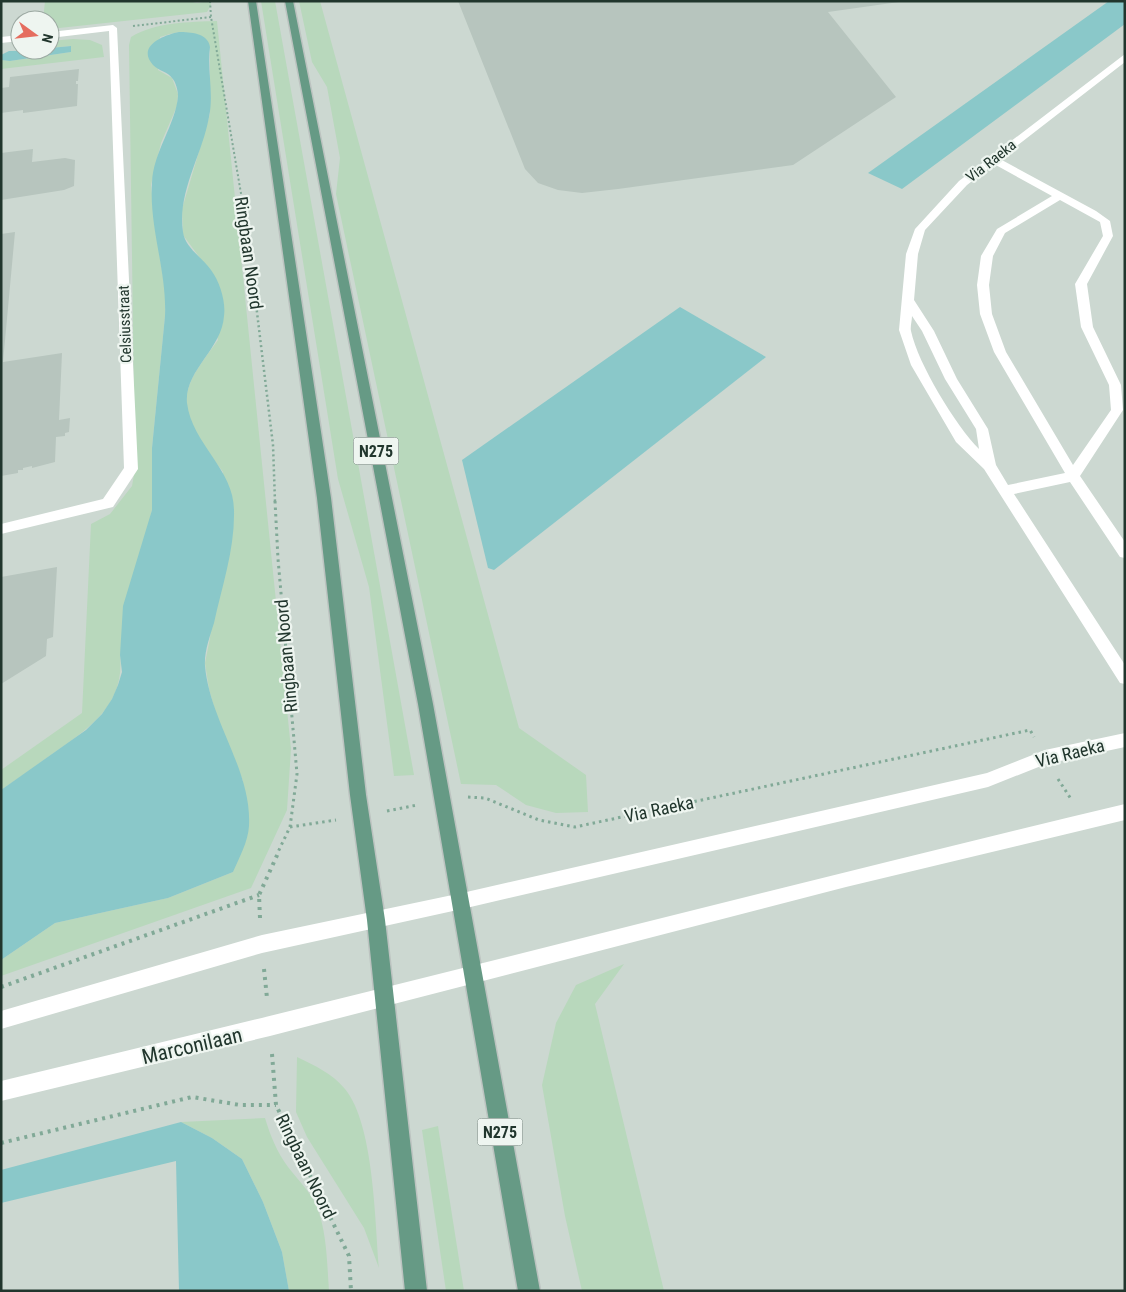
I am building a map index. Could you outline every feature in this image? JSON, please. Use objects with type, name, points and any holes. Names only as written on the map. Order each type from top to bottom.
[{"type":"main road","points":[[252,1],[324,498],[361,815],[376,920],[383,999],[416,1291]]},
{"type":"main road","name":"N275","points":[[288,1],[444,800],[529,1291]]},
{"type":"street","points":[[60,34],[113,28]]},
{"type":"street","name":"Celsiusstraat","points":[[1,529],[108,503],[131,469],[113,28]]},
{"type":"street","name":"Via Raeka","points":[[1125,57],[962,183],[920,229],[912,254],[905,330],[917,365],[961,438],[989,466],[1125,678]]},
{"type":"street","points":[[993,159],[1105,221],[1108,236],[1081,284],[1087,327],[1115,385],[1117,410],[1074,476],[1005,491]]},
{"type":"street","points":[[1059,196],[1001,231],[987,256],[982,286],[986,314],[1000,352],[1074,476],[1125,554]]},
{"type":"street","name":"Via Raeka","points":[[907,299],[928,331],[952,380],[982,428],[989,466]]},
{"type":"street","name":"Via Raeka","points":[[376,920],[988,780],[1045,757],[1125,740]]},
{"type":"street","points":[[475,973],[846,879],[1125,812]]},
{"type":"street","points":[[1,1020],[262,944],[376,920]]},
{"type":"street","name":"Marconilaan","points":[[1,1091],[383,999],[475,973]]},
{"type":"path","name":"Ringbaan Noord","points":[[210,1],[211,17],[250,248],[272,445],[278,560],[297,774],[290,827],[259,895],[276,1105],[349,1256],[352,1291]]},
{"type":"path","points":[[113,28],[211,17]]},
{"type":"path","name":"Via Raeka","points":[[290,827],[444,800],[478,796],[505,804],[535,819],[575,827],[1030,730]]},
{"type":"path","points":[[1,987],[259,895]]},
{"type":"path","points":[[1,1143],[192,1097],[240,1105],[276,1105]]},
{"type":"shaded area","points":[[1,1],[1125,1],[1125,1291],[1,1291]]},
{"type":"green space","points":[[45,1],[188,1],[197,3],[210,1],[211,5],[207,12],[60,28],[60,10],[44,10]]},
{"type":"green space","points":[[261,1],[275,1],[414,775],[394,776],[369,587],[338,479]]},
{"type":"green space","points":[[299,1],[320,1],[519,728],[586,775],[588,812],[556,813],[526,805],[496,785],[461,784],[336,194],[340,158],[327,87],[312,62]]},
{"type":"green space","points":[[217,21],[291,749],[287,810],[251,888],[1,976],[1,960],[55,923],[168,898],[233,872],[243,781],[218,721],[209,689],[205,663],[210,638],[223,472],[192,424],[186,403],[192,379],[218,340],[200,258],[183,235],[182,209],[210,114],[210,47],[187,33],[182,32],[160,37],[158,70],[172,78],[178,94],[177,106],[161,143],[151,185],[166,295],[165,316],[152,448],[152,510],[120,655],[120,672],[117,687],[103,713],[93,723],[1,790],[1,770],[82,713],[91,524],[110,514],[132,486],[135,469],[129,45],[131,37],[151,28]]},
{"type":"green space","points":[[60,40],[90,40],[102,45],[104,57],[1,69],[1,60],[60,60],[60,54],[71,52],[71,46],[60,47]]},
{"type":"green space","points":[[624,964],[595,1004],[664,1291],[582,1291],[565,1216],[542,1085],[556,1023],[576,985]]},
{"type":"green space","points":[[297,1057],[323,1070],[335,1079],[345,1089],[355,1105],[362,1125],[371,1174],[379,1268],[364,1228],[307,1137],[296,1112]]},
{"type":"green space","points":[[265,1118],[280,1155],[317,1207],[325,1238],[329,1291],[289,1291],[282,1252],[263,1202],[242,1159],[212,1138],[181,1122]]},
{"type":"green space","points":[[438,1126],[464,1291],[446,1291],[422,1130]]},
{"type":"water","points":[[1109,1],[1125,1],[1125,24],[902,189],[868,173]]},
{"type":"water","points":[[179,32],[198,34],[209,42],[210,47],[211,100],[209,117],[187,188],[182,217],[184,238],[208,266],[217,280],[222,292],[224,316],[222,328],[217,339],[191,381],[187,403],[190,418],[196,431],[220,469],[232,495],[234,525],[230,553],[206,650],[205,666],[208,687],[214,707],[244,785],[248,805],[249,826],[247,838],[233,872],[168,898],[55,923],[1,960],[1,790],[86,730],[102,714],[112,699],[122,672],[120,655],[123,606],[152,510],[152,448],[165,316],[165,299],[153,216],[153,172],[173,117],[178,96],[173,80],[168,74],[153,65],[148,52],[154,42]]},
{"type":"water","points":[[71,46],[71,52],[60,54],[60,47]]},
{"type":"water","points":[[9,51],[10,60],[17,60],[10,61],[1,60],[1,55]]},
{"type":"water","points":[[680,307],[766,357],[494,570],[488,568],[462,460]]},
{"type":"water","points":[[181,1122],[212,1138],[242,1159],[263,1202],[282,1252],[289,1291],[179,1291],[176,1161],[1,1203],[1,1170]]},
{"type":"building","points":[[458,1],[906,1],[828,12],[896,97],[793,165],[582,193],[558,190],[538,183],[525,169]]},
{"type":"building","points":[[79,69],[78,81],[76,81],[76,84],[78,84],[77,106],[23,113],[23,110],[1,113],[1,88],[9,87],[10,77]]},
{"type":"building","points":[[33,149],[32,162],[65,158],[75,160],[74,186],[64,190],[1,200],[1,153]]},
{"type":"building","points":[[15,232],[3,362],[62,353],[59,420],[70,418],[69,432],[65,433],[65,436],[56,437],[55,462],[32,468],[32,466],[23,468],[23,470],[18,470],[18,473],[1,476],[1,234]]},
{"type":"building","points":[[57,567],[53,637],[47,639],[46,656],[1,684],[1,577]]}]
